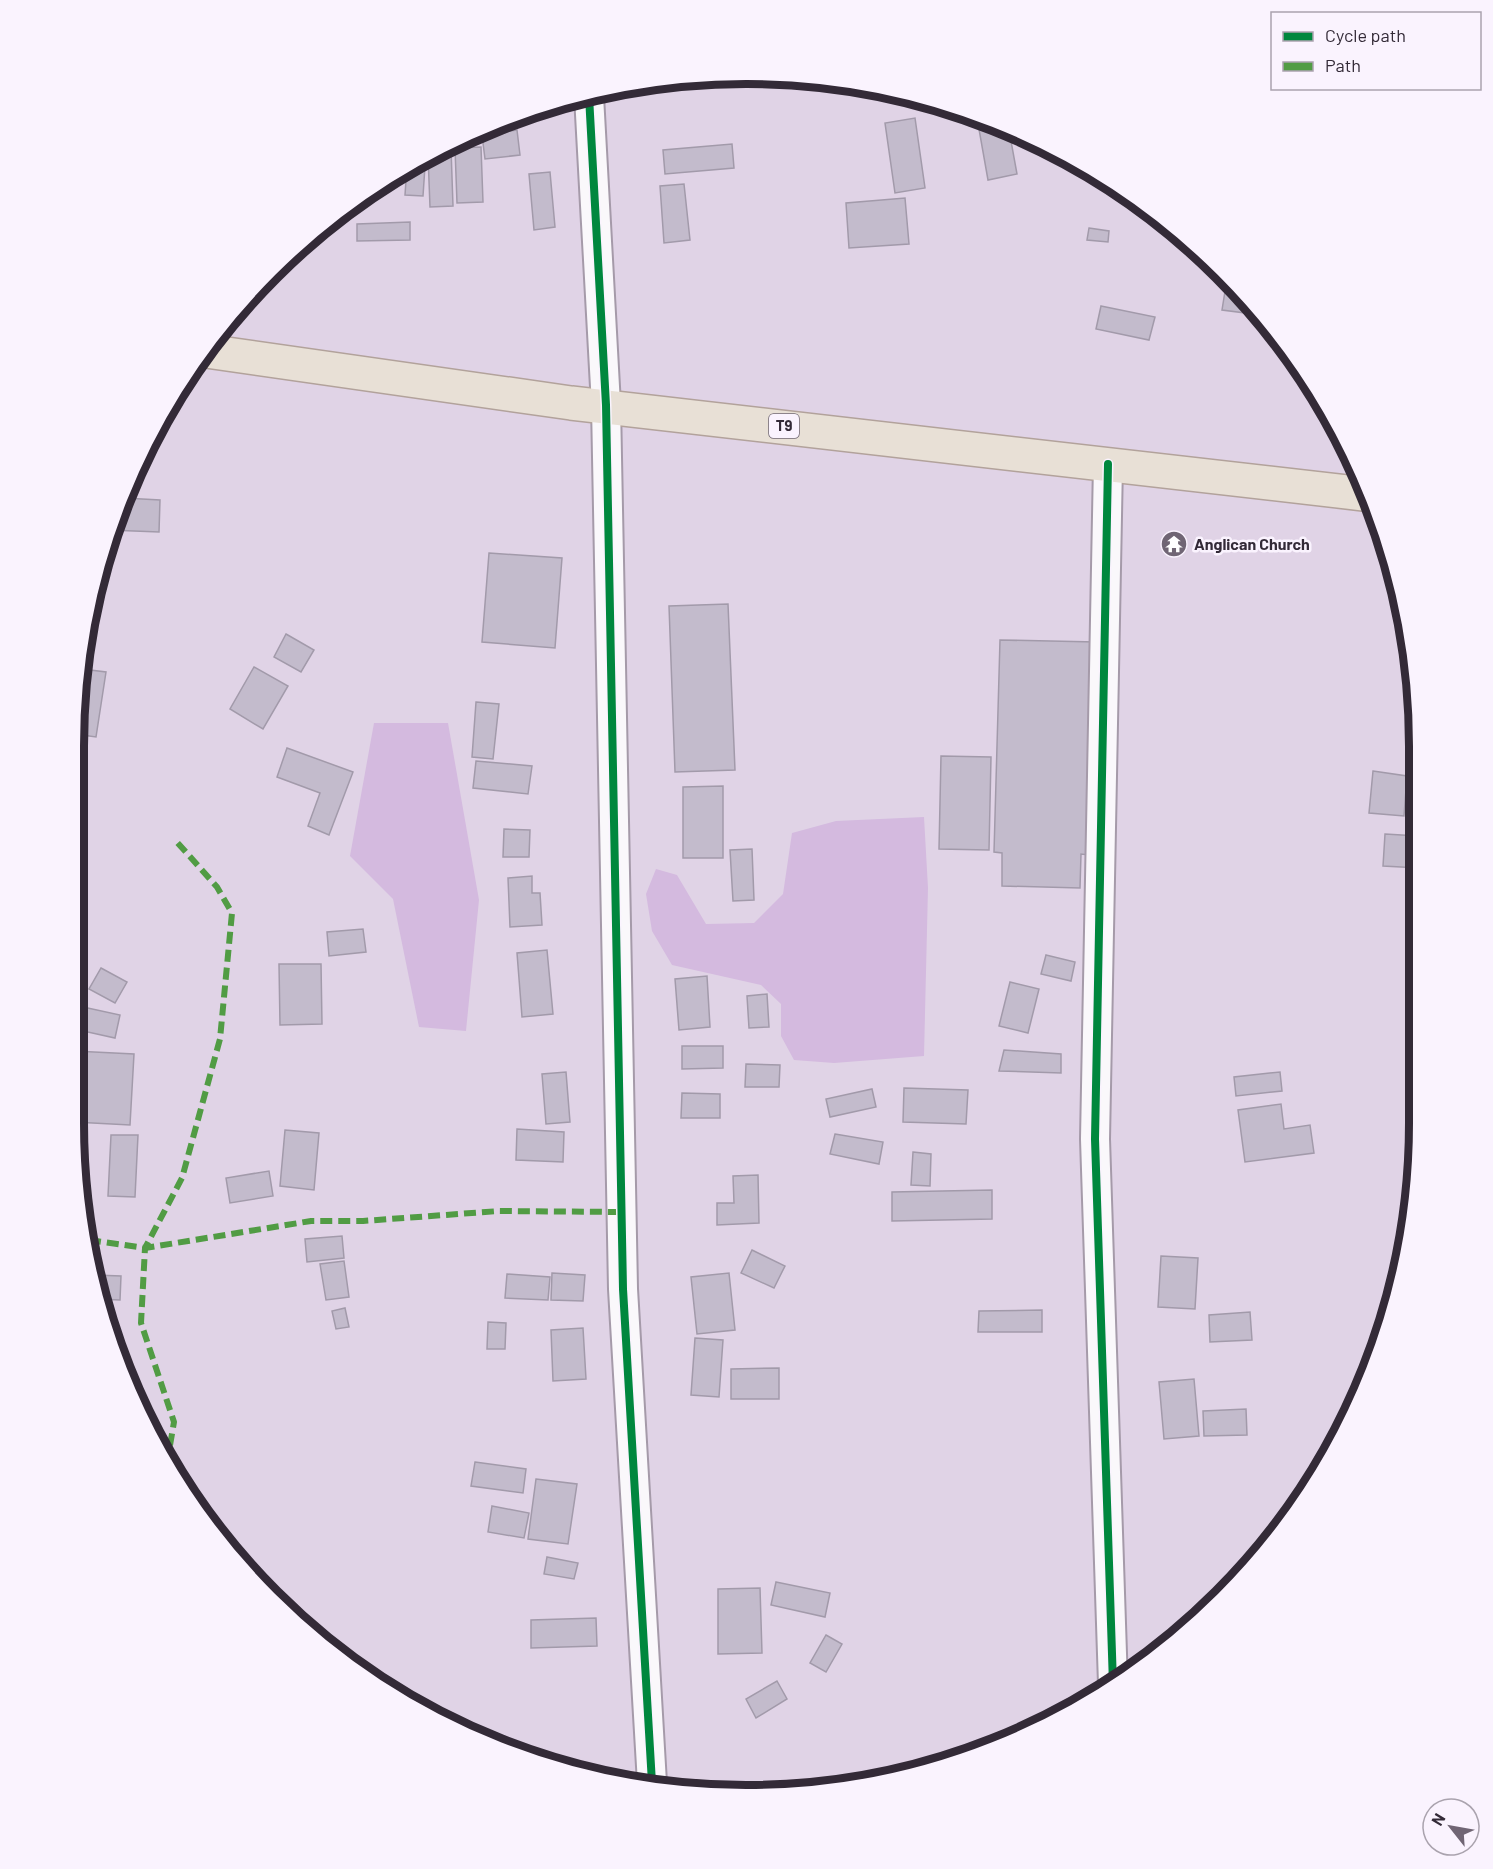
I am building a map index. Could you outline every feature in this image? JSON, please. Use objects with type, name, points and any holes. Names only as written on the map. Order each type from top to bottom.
[{"type":"highway","name":"T9","points":[[214,352],[571,403],[606,405],[1359,493]]},
{"type":"street","points":[[589,104],[606,405],[623,1289],[652,1778]]},
{"type":"street","points":[[1108,464],[1095,1139],[1113,1674]]},
{"type":"shaded area","points":[[374,723],[448,723],[479,900],[466,1031],[419,1027],[393,899],[350,856]]},
{"type":"shaded area","points":[[924,817],[928,888],[924,1056],[834,1063],[794,1060],[781,1036],[781,1004],[761,985],[672,965],[652,931],[646,894],[656,869],[677,875],[706,924],[754,923],[783,894],[792,833],[836,821]]},
{"type":"building","points":[[915,118],[925,188],[895,193],[885,123]]},
{"type":"building","points":[[978,126],[1011,139],[1017,174],[988,180]]},
{"type":"building","points":[[517,130],[520,155],[485,159],[482,139],[496,133]]},
{"type":"building","points":[[732,144],[734,168],[665,174],[663,150]]},
{"type":"building","points":[[481,147],[483,202],[457,203],[455,151],[463,148]]},
{"type":"building","points":[[451,153],[453,206],[430,207],[428,166]]},
{"type":"building","points":[[425,168],[423,196],[405,195],[406,179]]},
{"type":"building","points":[[550,172],[555,227],[534,230],[529,174]]},
{"type":"building","points":[[684,184],[690,240],[664,243],[660,186]]},
{"type":"building","points":[[905,198],[909,244],[849,248],[846,203]]},
{"type":"building","points":[[410,222],[410,240],[357,241],[357,224]]},
{"type":"building","points":[[1089,228],[1109,231],[1108,242],[1087,240]]},
{"type":"building","points":[[1225,289],[1248,313],[1222,310]]},
{"type":"building","points":[[1101,306],[1155,317],[1149,340],[1096,329]]},
{"type":"building","points":[[132,498],[160,500],[159,532],[120,530]]},
{"type":"building","points":[[489,553],[562,558],[555,648],[482,642]]},
{"type":"building","points":[[728,604],[735,770],[675,772],[669,606]]},
{"type":"building","points":[[286,634],[314,650],[301,672],[274,657]]},
{"type":"building","points":[[1000,640],[1096,642],[1089,855],[1081,854],[1080,888],[1002,886],[1002,853],[994,852]]},
{"type":"building","points":[[254,667],[288,686],[263,729],[230,709]]},
{"type":"building","points":[[89,670],[106,672],[96,737],[84,735]]},
{"type":"building","points":[[476,702],[499,704],[493,759],[472,757]]},
{"type":"building","points":[[287,748],[353,772],[329,835],[308,826],[320,793],[277,777]]},
{"type":"building","points":[[941,756],[991,757],[989,850],[939,849]]},
{"type":"building","points":[[476,761],[532,766],[528,794],[473,788]]},
{"type":"building","points":[[1373,771],[1407,776],[1404,816],[1369,813]]},
{"type":"building","points":[[723,786],[723,858],[683,858],[683,787]]},
{"type":"building","points":[[504,829],[530,830],[529,857],[503,857]]},
{"type":"building","points":[[1385,834],[1409,835],[1409,867],[1383,866]]},
{"type":"building","points":[[752,849],[754,900],[733,901],[730,850]]},
{"type":"building","points":[[532,876],[532,893],[540,893],[542,925],[510,927],[508,878]]},
{"type":"building","points":[[363,929],[366,952],[329,956],[327,932]]},
{"type":"building","points":[[547,950],[553,1014],[522,1017],[517,953]]},
{"type":"building","points":[[1046,955],[1075,962],[1071,981],[1041,974]]},
{"type":"building","points":[[279,964],[321,964],[322,1024],[280,1025]]},
{"type":"building","points":[[101,968],[127,982],[115,1003],[89,989]]},
{"type":"building","points":[[707,976],[710,1027],[679,1030],[675,979]]},
{"type":"building","points":[[1010,982],[1039,989],[1028,1033],[999,1026]]},
{"type":"building","points":[[767,994],[769,1027],[749,1028],[747,996]]},
{"type":"building","points":[[84,1007],[120,1015],[115,1038],[84,1031]]},
{"type":"building","points":[[682,1046],[723,1046],[723,1068],[682,1069]]},
{"type":"building","points":[[1004,1050],[1061,1054],[1061,1073],[999,1071]]},
{"type":"building","points":[[84,1052],[134,1054],[130,1125],[84,1123]]},
{"type":"building","points":[[746,1064],[780,1065],[779,1087],[745,1087]]},
{"type":"building","points":[[566,1072],[570,1122],[546,1124],[542,1074]]},
{"type":"building","points":[[1280,1072],[1282,1091],[1236,1096],[1234,1077]]},
{"type":"building","points":[[904,1088],[968,1090],[966,1124],[903,1122]]},
{"type":"building","points":[[872,1089],[876,1107],[830,1117],[826,1099]]},
{"type":"building","points":[[682,1093],[720,1094],[720,1118],[681,1118]]},
{"type":"building","points":[[1281,1104],[1284,1129],[1310,1125],[1314,1153],[1245,1162],[1238,1110]]},
{"type":"building","points":[[517,1129],[564,1132],[563,1162],[516,1160]]},
{"type":"building","points":[[285,1130],[319,1133],[314,1190],[280,1186]]},
{"type":"building","points":[[835,1134],[883,1142],[879,1164],[830,1154]]},
{"type":"building","points":[[111,1135],[138,1135],[135,1197],[108,1196]]},
{"type":"building","points":[[913,1152],[931,1154],[930,1186],[911,1185]]},
{"type":"building","points":[[269,1171],[273,1196],[230,1203],[226,1178]]},
{"type":"building","points":[[758,1175],[759,1223],[717,1225],[717,1203],[734,1203],[733,1176]]},
{"type":"building","points":[[992,1190],[992,1219],[892,1221],[892,1192]]},
{"type":"building","points":[[342,1236],[344,1258],[307,1262],[305,1239]]},
{"type":"building","points":[[752,1250],[785,1266],[774,1288],[741,1273]]},
{"type":"building","points":[[1161,1256],[1198,1258],[1195,1309],[1158,1307]]},
{"type":"building","points":[[344,1261],[349,1297],[326,1300],[320,1264]]},
{"type":"building","points":[[552,1273],[585,1275],[583,1301],[551,1300]]},
{"type":"building","points":[[729,1273],[735,1330],[697,1334],[691,1277]]},
{"type":"building","points":[[507,1274],[550,1277],[548,1300],[505,1298]]},
{"type":"building","points":[[103,1275],[121,1276],[120,1300],[109,1300]]},
{"type":"building","points":[[345,1308],[349,1327],[336,1329],[332,1311]]},
{"type":"building","points":[[1042,1310],[1042,1332],[978,1332],[979,1311]]},
{"type":"building","points":[[1250,1312],[1252,1340],[1210,1342],[1209,1315]]},
{"type":"building","points":[[488,1322],[506,1323],[505,1349],[487,1349]]},
{"type":"building","points":[[583,1328],[586,1379],[553,1381],[551,1330]]},
{"type":"building","points":[[695,1338],[723,1340],[719,1397],[691,1395]]},
{"type":"building","points":[[779,1368],[779,1399],[731,1399],[731,1369]]},
{"type":"building","points":[[1194,1379],[1199,1436],[1164,1439],[1159,1382]]},
{"type":"building","points":[[1246,1409],[1247,1435],[1204,1436],[1203,1411]]},
{"type":"building","points":[[475,1462],[526,1469],[523,1493],[471,1486]]},
{"type":"building","points":[[536,1479],[577,1484],[568,1544],[528,1539]]},
{"type":"building","points":[[492,1506],[529,1513],[524,1538],[488,1532]]},
{"type":"building","points":[[547,1557],[578,1563],[574,1579],[544,1574]]},
{"type":"building","points":[[776,1582],[830,1593],[825,1617],[771,1605]]},
{"type":"building","points":[[760,1588],[762,1653],[718,1654],[718,1589]]},
{"type":"building","points":[[596,1618],[597,1646],[531,1648],[531,1620]]},
{"type":"building","points":[[826,1635],[842,1644],[826,1672],[810,1663]]},
{"type":"building","points":[[777,1681],[787,1699],[756,1718],[746,1699]]},
{"type":"marked path","points":[[170,1448],[174,1422],[141,1323],[145,1248],[182,1178],[220,1039],[232,913],[217,887],[176,841]]},
{"type":"marked path","points":[[95,1241],[145,1248],[311,1221],[363,1221],[499,1211],[622,1212]]},
{"type":"cycle path","points":[[589,104],[606,405],[623,1289],[652,1778]]},
{"type":"cycle path","points":[[1108,464],[1095,1139],[1113,1674]]},
{"type":"place","name":"Anglican Church","points":[[1174,544]]}]
